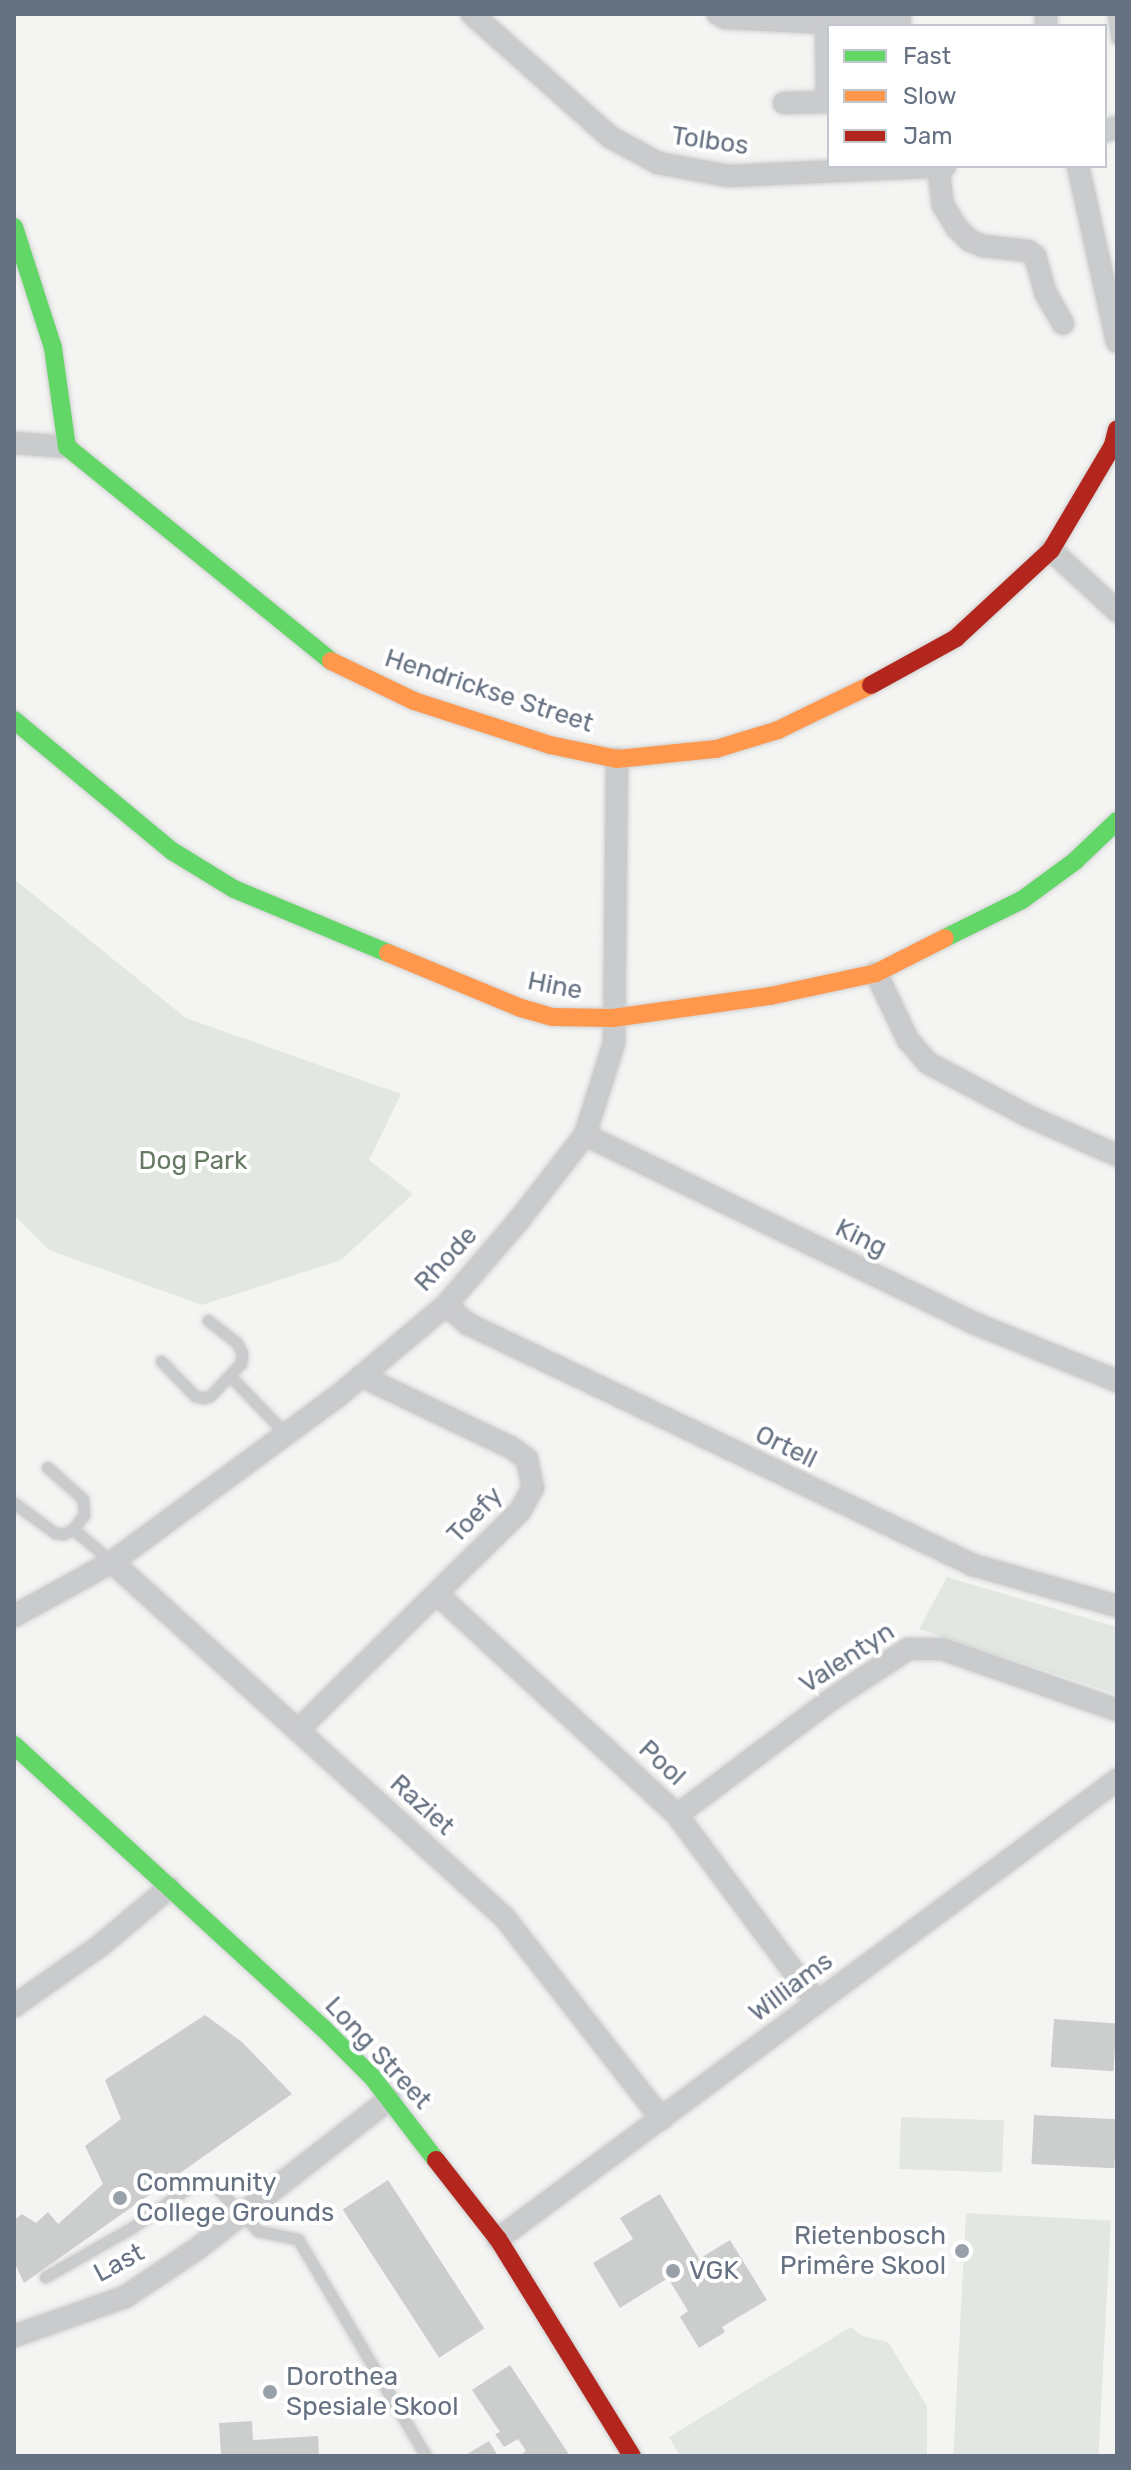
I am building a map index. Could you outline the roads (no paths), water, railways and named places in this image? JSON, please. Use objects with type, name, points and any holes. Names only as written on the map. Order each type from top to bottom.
[{"type":"street","name":"Tolbos","points":[[472,14],[610,137],[658,163],[728,176],[896,168]]},
{"type":"street","points":[[718,14],[726,18],[826,23],[900,20]]},
{"type":"street","points":[[826,23],[827,62]]},
{"type":"street","points":[[784,103],[827,102]]},
{"type":"street","points":[[938,168],[939,189],[948,217],[969,240],[996,249],[1028,251],[1035,256],[1046,294],[1063,324]]},
{"type":"street","points":[[1078,168],[1117,342]]},
{"type":"street","points":[[14,227],[53,348],[67,447],[14,443]]},
{"type":"street","name":"Hendrickse Street","points":[[67,447],[185,539],[320,653],[352,673],[414,701],[550,745],[617,759],[716,749],[778,730],[867,687],[956,638],[1051,550],[1113,445],[1117,429]]},
{"type":"street","points":[[1051,550],[1117,611]]},
{"type":"street","name":"Hine","points":[[14,720],[172,851],[234,889],[521,1008],[553,1017],[613,1018],[770,996],[876,973],[1022,900],[1075,861],[1117,821]]},
{"type":"street","name":"Rhode","points":[[14,1616],[112,1562],[286,1434],[446,1305],[519,1220],[585,1135],[614,1043],[617,759]]},
{"type":"street","points":[[876,973],[908,1040],[928,1063],[1002,1103],[1117,1155]]},
{"type":"street","name":"King","points":[[585,1135],[976,1324],[1117,1381]]},
{"type":"street","name":"Ortell","points":[[446,1305],[468,1324],[973,1565],[1117,1606]]},
{"type":"street","name":"Toefy","points":[[298,1730],[527,1502],[533,1488],[533,1473],[527,1459],[512,1448],[361,1376]]},
{"type":"street","name":"Raziet","points":[[112,1562],[504,1917],[662,2119]]},
{"type":"street","name":"Pool","points":[[437,1594],[677,1815],[817,2003]]},
{"type":"street","name":"Valentyn","points":[[677,1815],[832,1699],[908,1649],[942,1649],[1117,1710]]},
{"type":"street","name":"Long Street","points":[[14,1745],[323,2028],[390,2099],[498,2239],[632,2456]]},
{"type":"street","name":"Williams","points":[[498,2239],[1117,1780]]},
{"type":"street","points":[[14,2006],[101,1945],[169,1888]]},
{"type":"street","name":"Last","points":[[14,2336],[125,2297],[197,2249],[390,2099]]},
{"type":"lane","points":[[1113,14],[1117,39]]},
{"type":"lane","points":[[161,1361],[195,1396],[203,1398],[231,1377],[241,1363],[242,1353],[237,1343],[208,1320]]},
{"type":"lane","points":[[231,1377],[286,1434]]},
{"type":"lane","points":[[14,1503],[55,1533],[64,1534],[73,1529],[84,1515],[83,1499],[47,1467]]},
{"type":"lane","points":[[73,1529],[112,1562]]},
{"type":"lane","points":[[45,2277],[133,2227],[200,2181],[218,2188],[258,2231],[298,2239],[426,2456]]},
{"type":"place","name":"Community College Grounds","points":[[120,2198]]},
{"type":"place","name":"Rietenbosch Primêre Skool","points":[[962,2251]]},
{"type":"place","name":"VGK","points":[[673,2271]]},
{"type":"place","name":"Dorothea Spesiale Skool","points":[[270,2392]]},
{"type":"park label","name":"Dog Park","points":[[193,1161]]}]
